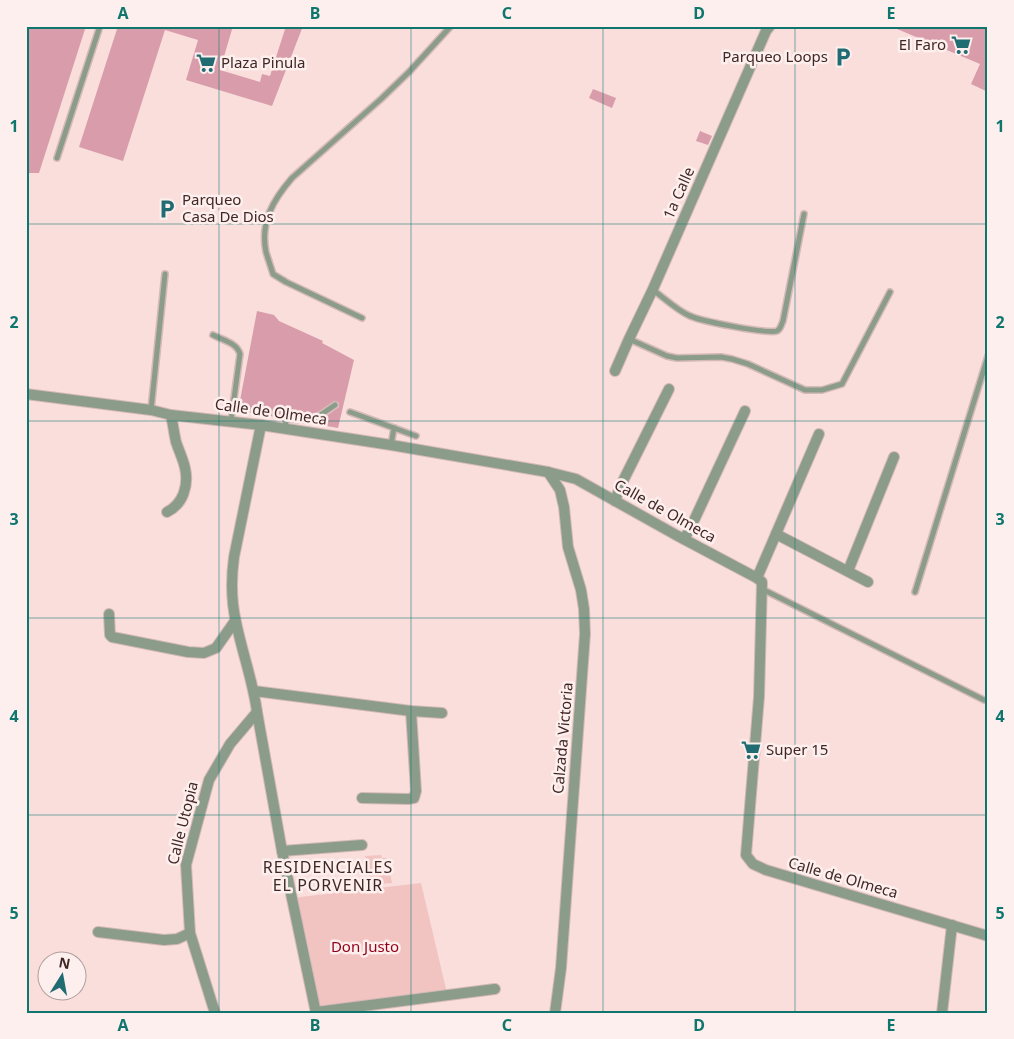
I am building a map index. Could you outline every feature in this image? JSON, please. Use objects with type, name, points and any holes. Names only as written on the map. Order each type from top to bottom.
[{"type":"street","name":"1a Calle","points":[[615,371],[653,290],[768,28]]},
{"type":"street","points":[[615,501],[620,487],[669,389]]},
{"type":"street","name":"Calle de Olmeca","points":[[26,394],[151,410],[171,415],[261,425],[391,445],[548,472],[576,479],[756,578],[762,582],[760,697],[746,855],[753,864],[766,870],[987,934]]},
{"type":"street","points":[[684,539],[745,411]]},
{"type":"street","points":[[166,512],[179,503],[187,482],[171,415]]},
{"type":"street","points":[[261,425],[233,564],[232,600],[235,621],[254,691],[256,712],[282,851],[316,1013],[495,989]]},
{"type":"street","points":[[756,578],[819,434]]},
{"type":"street","points":[[848,571],[894,457]]},
{"type":"street","name":"Calzada Victoria","points":[[548,472],[560,490],[564,506],[568,547],[581,590],[584,608],[585,634],[561,968],[555,1013]]},
{"type":"street","points":[[776,534],[868,582]]},
{"type":"street","points":[[109,614],[110,635],[112,636],[188,652],[204,652],[216,648],[235,621]]},
{"type":"street","points":[[254,691],[411,711],[442,713]]},
{"type":"street","points":[[362,798],[414,798],[416,791],[411,711]]},
{"type":"street","name":"Calle Utopia","points":[[215,1013],[190,932],[186,865],[209,780],[230,744],[256,712]]},
{"type":"street","points":[[282,851],[362,845]]},
{"type":"street","points":[[942,1013],[952,925]]},
{"type":"street","points":[[98,932],[164,940],[177,939],[190,932]]},
{"type":"lane","points":[[57,158],[100,26]]},
{"type":"lane","points":[[362,318],[273,274],[266,252],[266,222],[274,201],[292,178],[381,99],[409,72],[451,26]]},
{"type":"lane","points":[[653,290],[688,316],[712,322],[775,332],[780,329],[783,321],[804,214]]},
{"type":"lane","points":[[151,410],[165,274]]},
{"type":"lane","points":[[629,340],[667,356],[677,358],[721,357],[732,359],[748,364],[805,390],[822,390],[842,384],[890,292]]},
{"type":"lane","points":[[213,335],[235,345],[239,349],[240,354],[230,421]]},
{"type":"lane","points":[[915,592],[988,356]]},
{"type":"lane","points":[[284,429],[287,418],[313,420],[335,405]]},
{"type":"lane","points":[[350,412],[416,436]]},
{"type":"lane","points":[[391,445],[394,428]]},
{"type":"lane","points":[[762,589],[984,700],[988,700]]},
{"type":"green space","points":[[381,855],[382,858],[387,858],[392,883],[371,885],[365,856]]},
{"type":"green space","name":"Don Justo","points":[[421,883],[447,993],[316,1012],[292,898]]},
{"type":"building","points":[[29,26],[86,26],[39,173],[26,173],[26,36]]},
{"type":"building","points":[[118,26],[233,26],[220,70],[260,82],[262,74],[270,76],[286,26],[303,26],[272,106],[186,80],[198,40],[165,30],[123,161],[79,147]]},
{"type":"building","name":"El Faro","points":[[890,26],[988,26],[988,92],[971,84],[980,64]]},
{"type":"building","points":[[593,89],[616,98],[612,108],[589,98]]},
{"type":"building","points":[[700,131],[712,136],[708,145],[696,141]]},
{"type":"building","points":[[257,311],[274,315],[279,321],[323,341],[322,343],[354,360],[338,428],[315,424],[339,407],[339,403],[335,401],[312,416],[287,415],[283,418],[238,411]]},
{"type":"place","name":"El Faro","points":[[961,45]]},
{"type":"place","name":"Parqueo Loops","points":[[843,57]]},
{"type":"place","name":"Plaza Pinula","points":[[206,63]]},
{"type":"place","name":"Parqueo Casa De Dios","points":[[167,209]]},
{"type":"place","name":"Super 15","points":[[751,750]]},
{"type":"district","name":"RESIDENCIALES EL PORVENIR","points":[[328,876]]}]
